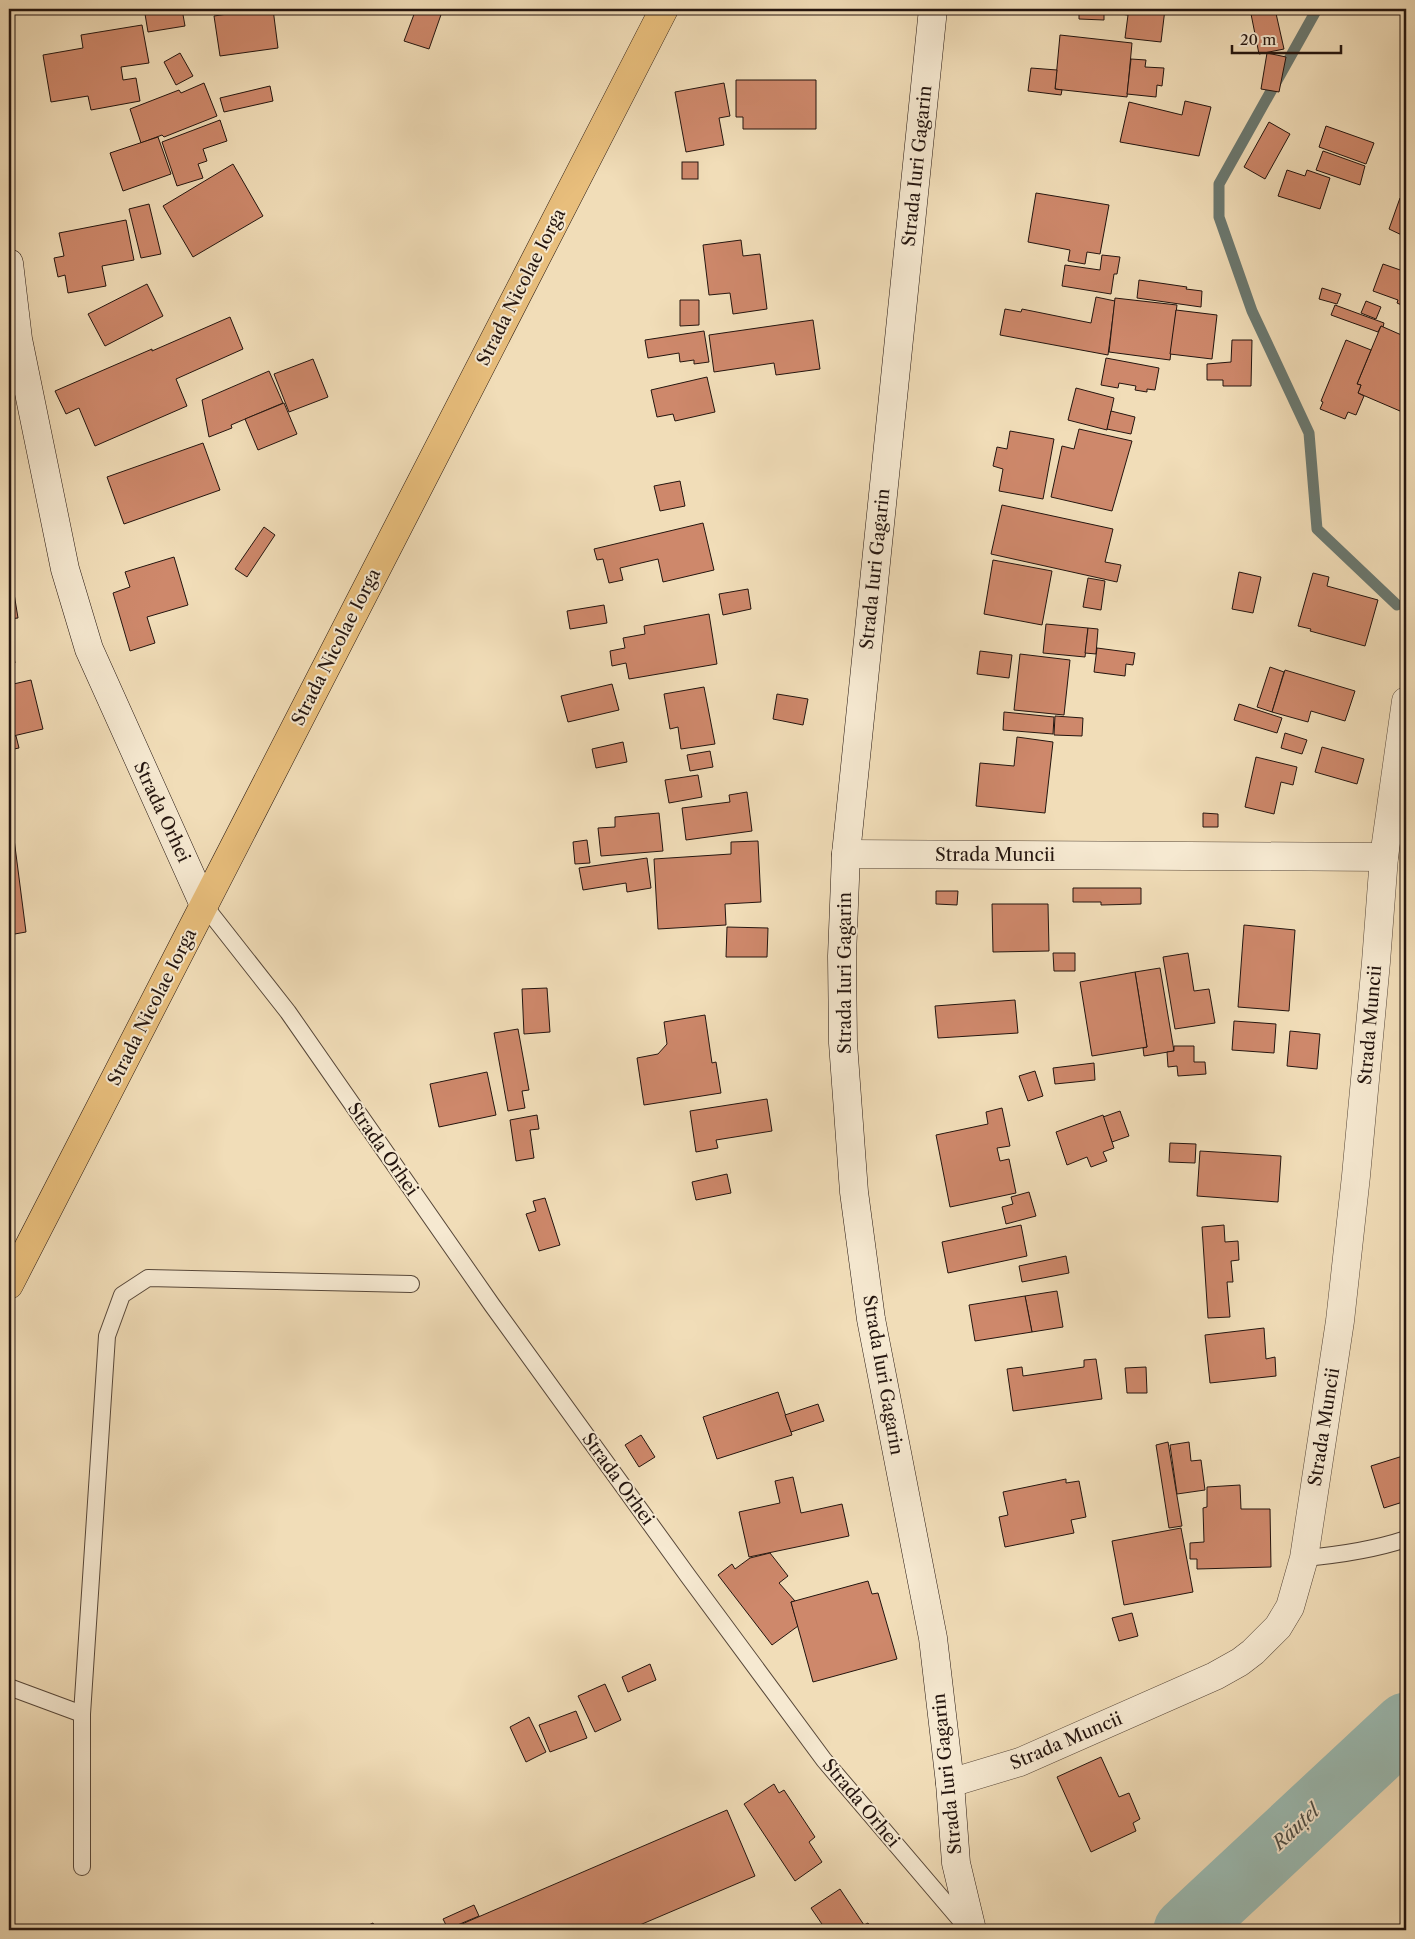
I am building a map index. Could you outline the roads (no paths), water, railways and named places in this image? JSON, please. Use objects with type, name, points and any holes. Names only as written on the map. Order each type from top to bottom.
[{"type":"main road","name":"Strada Nicolae Iorga","points":[[9,1285],[664,9]]},
{"type":"street","name":"Strada Iuri Gagarin","points":[[933,9],[846,854],[842,956],[843,1044],[854,1192],[871,1319],[932,1638],[950,1783],[956,1863],[971,1930]]},
{"type":"street","name":"Strada Orhei","points":[[9,263],[18,339],[61,550],[89,649],[204,905]]},
{"type":"street","name":"Strada Muncii","points":[[950,1783],[1020,1762],[1206,1680],[1240,1662],[1267,1639],[1290,1607],[1304,1558],[1340,1321],[1353,1205],[1384,857],[1401,766],[1406,701]]},
{"type":"street","name":"Strada Muncii","points":[[846,854],[1384,857]]},
{"type":"lane","name":"Strada Orhei","points":[[204,905],[288,1012],[492,1305],[818,1752],[971,1930]]},
{"type":"lane","points":[[82,1868],[82,1714],[107,1336],[122,1295],[148,1278],[410,1284]]},
{"type":"lane","points":[[1304,1558],[1344,1555],[1406,1539]]},
{"type":"lane","points":[[9,1687],[82,1714]]},
{"type":"waterway","points":[[1317,9],[1219,184],[1219,217],[1252,311],[1309,433],[1317,529],[1397,605]]},
{"type":"waterway","name":"Răuțel","points":[[1186,1930],[1406,1725]]}]
